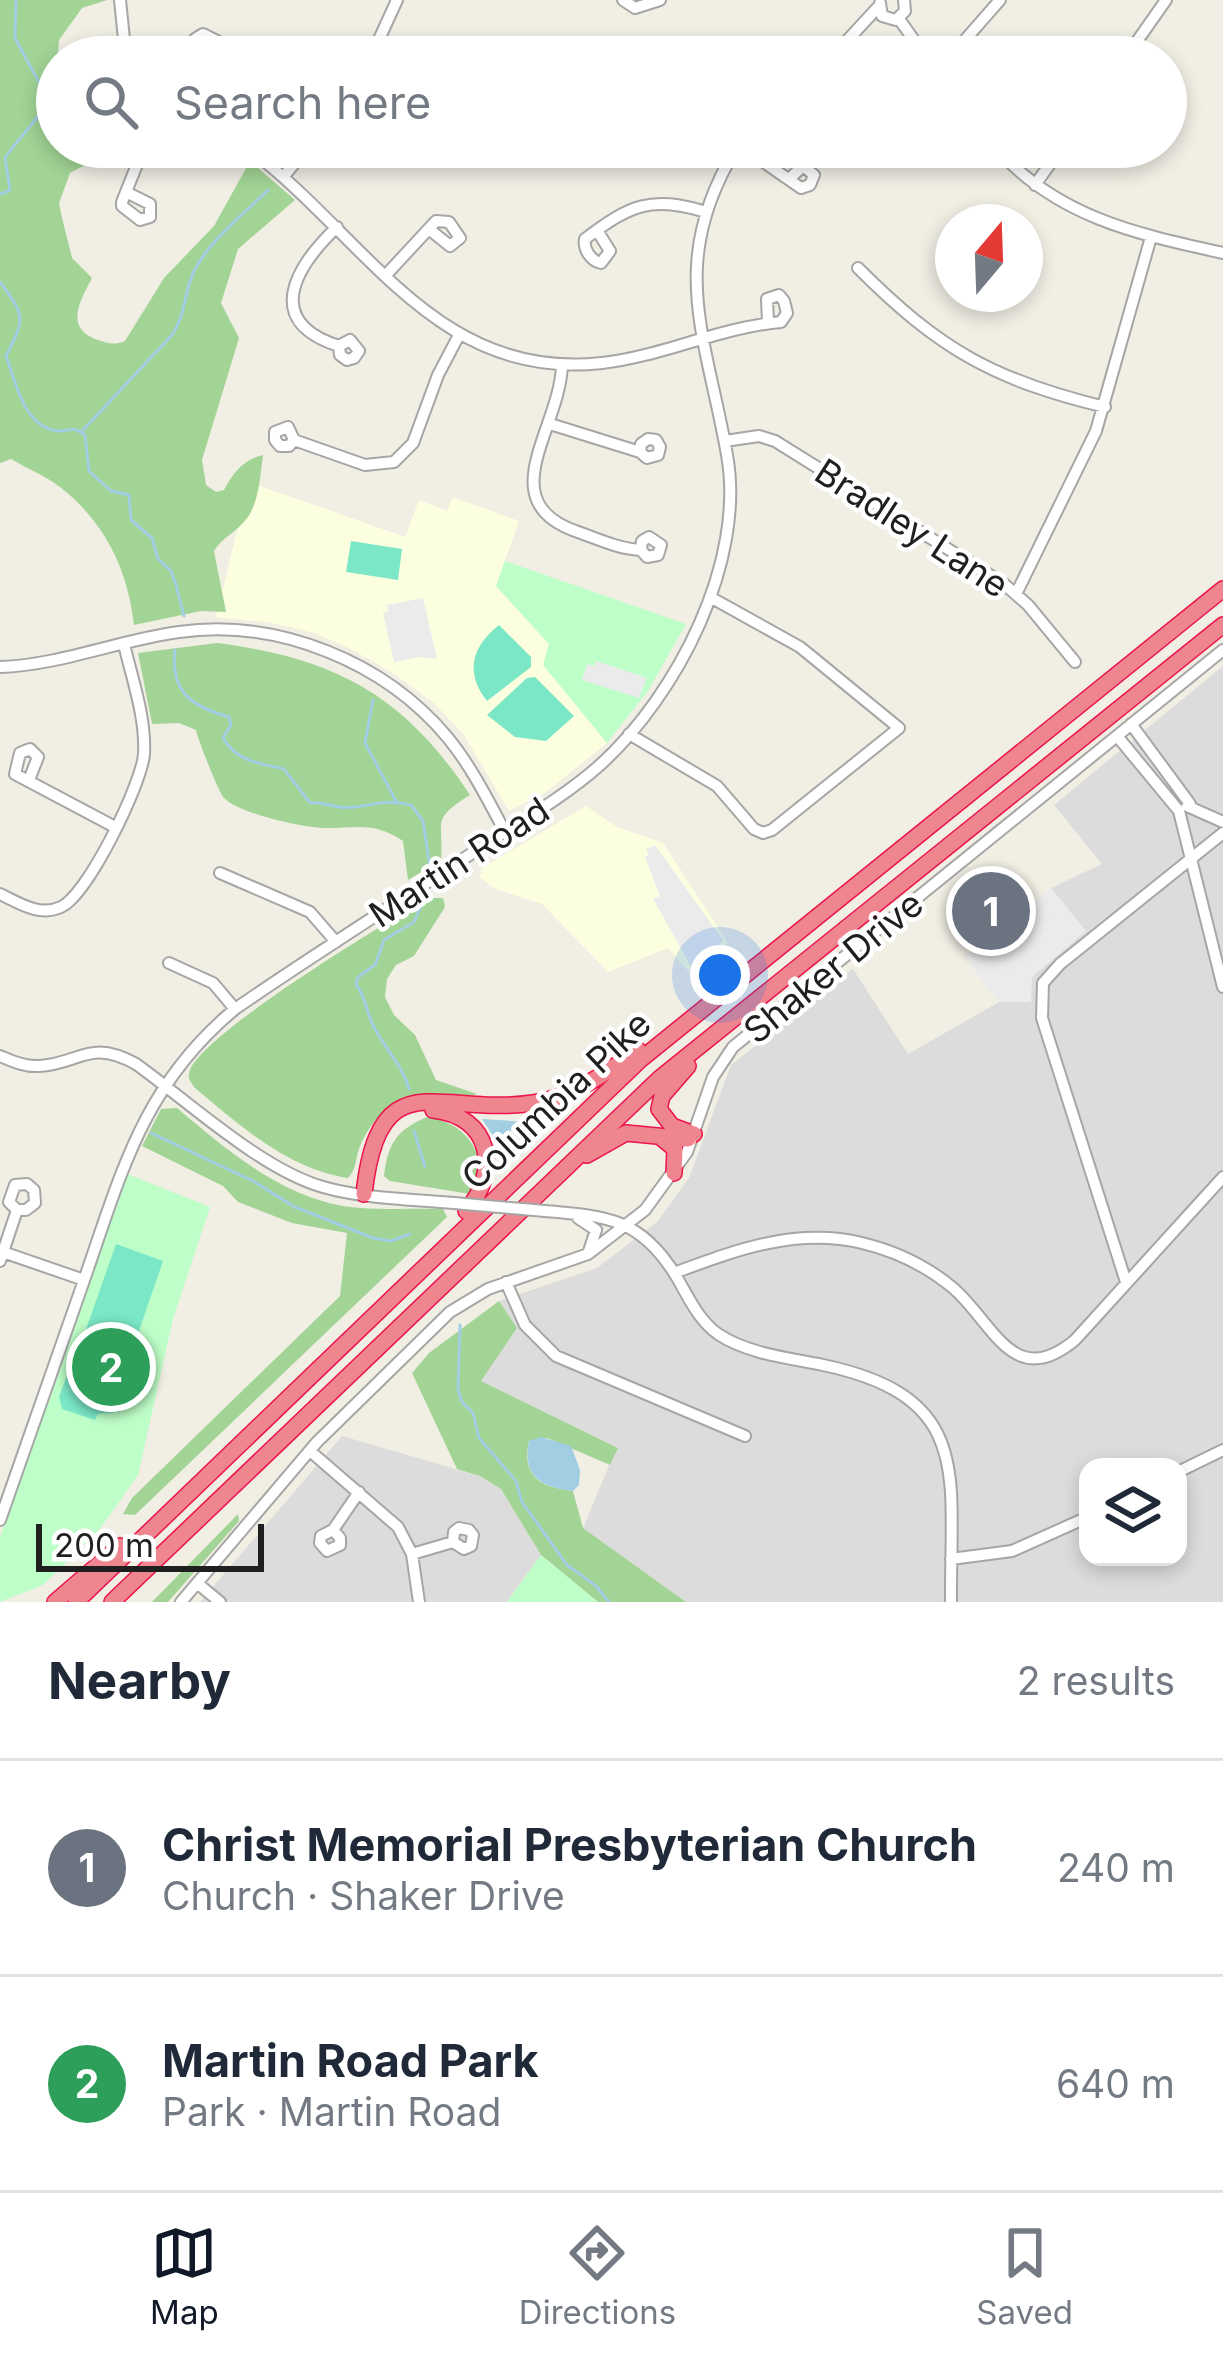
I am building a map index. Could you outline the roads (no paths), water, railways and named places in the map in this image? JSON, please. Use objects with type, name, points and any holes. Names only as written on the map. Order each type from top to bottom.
[{"type":"highway","name":"Columbia Pike","points":[[76,1602],[599,1096],[1223,590]]},
{"type":"highway","name":"Columbia Pike","points":[[112,1602],[660,1078],[1223,625]]},
{"type":"highway","points":[[370,1195],[370,1147],[378,1130],[399,1110],[428,1101],[500,1106],[564,1096],[596,1079],[744,975]]},
{"type":"highway","points":[[693,1137],[665,1120],[659,1102],[730,1021]]},
{"type":"highway","points":[[370,1195],[382,1142],[396,1123],[412,1114],[438,1110],[457,1116],[487,1151],[487,1172],[478,1197],[404,1284]]},
{"type":"highway","points":[[550,1180],[626,1133],[693,1137]]},
{"type":"highway","points":[[651,1133],[675,1148],[674,1174]]},
{"type":"highway","points":[[55,1602],[284,1400]]},
{"type":"highway","points":[[123,1602],[242,1479]]},
{"type":"street","points":[[120,0],[124,36]]},
{"type":"street","points":[[384,36],[397,0]]},
{"type":"street","points":[[623,0],[635,8],[660,0]]},
{"type":"street","points":[[968,36],[1000,0]]},
{"type":"street","points":[[1141,36],[1166,0]]},
{"type":"street","points":[[854,36],[884,7],[906,1]]},
{"type":"street","points":[[884,7],[908,36]]},
{"type":"street","points":[[126,192],[136,168]]},
{"type":"street","points":[[274,168],[414,304],[459,335],[514,358],[562,364],[620,360],[768,323]]},
{"type":"street","points":[[284,176],[291,168]]},
{"type":"street","name":"Martin Road","points":[[0,1520],[132,1144],[164,1084],[204,1036],[235,1009],[572,788],[629,734],[672,672],[710,597],[724,560],[731,520],[725,441],[701,340],[695,270],[706,212],[729,168]]},
{"type":"street","points":[[772,168],[789,179]]},
{"type":"street","points":[[1017,168],[1078,212],[1150,237],[1223,253]]},
{"type":"street","points":[[1035,185],[1047,168]]},
{"type":"street","points":[[598,232],[655,202],[675,202],[706,212]]},
{"type":"street","points":[[337,227],[302,265],[292,298],[296,317],[307,332],[339,346]]},
{"type":"street","points":[[385,276],[430,230]]},
{"type":"street","points":[[1016,594],[1105,406],[1150,237]]},
{"type":"street","points":[[858,268],[924,331],[969,358],[1024,385],[1105,406]]},
{"type":"street","points":[[294,440],[365,465],[394,462],[413,443],[438,375],[459,335]]},
{"type":"street","points":[[562,364],[560,390],[532,479],[534,500],[541,512],[562,527],[640,550]]},
{"type":"street","points":[[550,424],[640,452]]},
{"type":"street","name":"Bradley Lane","points":[[725,441],[759,436],[775,441],[1016,594],[1075,662]]},
{"type":"street","points":[[629,734],[717,786],[754,829],[763,833],[899,728],[800,647],[710,597]]},
{"type":"street","points":[[0,667],[25,666],[182,631],[234,630],[282,637],[343,658],[398,691],[445,734],[505,832]]},
{"type":"street","points":[[0,894],[32,909],[62,907],[81,889],[135,788],[143,761],[140,714],[124,644]]},
{"type":"street","name":"Shaker Drive","points":[[181,1602],[310,1450],[450,1312],[506,1282],[587,1254],[630,1225],[674,1174],[693,1137],[712,1077],[733,1047],[1223,650]]},
{"type":"street","points":[[1131,724],[1185,808],[1223,987]]},
{"type":"street","points":[[1117,736],[1185,808],[1223,822]]},
{"type":"street","points":[[29,780],[115,827]]},
{"type":"street","points":[[1126,1282],[1042,1018],[1041,988],[1060,964],[1223,833]]},
{"type":"street","points":[[220,873],[310,912],[336,942]]},
{"type":"street","points":[[169,963],[213,983],[235,1009]]},
{"type":"street","points":[[0,1055],[35,1066],[80,1054],[108,1053],[127,1059],[290,1174],[322,1187],[630,1225],[674,1273],[699,1315],[729,1340],[878,1378],[904,1392],[926,1412],[947,1456],[951,1602]]},
{"type":"street","points":[[674,1273],[774,1240],[812,1237],[867,1244],[934,1274],[961,1294],[1009,1350],[1031,1359],[1047,1358],[1068,1346],[1223,1177]]},
{"type":"street","points":[[17,1210],[1,1255],[84,1280]]},
{"type":"street","points":[[570,1214],[596,1230],[587,1254]]},
{"type":"street","points":[[506,1282],[526,1325],[556,1356],[745,1436]]},
{"type":"street","points":[[310,1450],[398,1527],[412,1554],[418,1602]]},
{"type":"street","points":[[1187,1468],[1223,1450]]},
{"type":"street","points":[[333,1530],[358,1492]]},
{"type":"street","points":[[951,1559],[1012,1551],[1079,1520]]},
{"type":"street","points":[[412,1554],[453,1542]]},
{"type":"street","points":[[197,1583],[220,1602]]},
{"type":"water","points":[[482,1119],[528,1122],[532,1128],[503,1151]]},
{"type":"water","points":[[541,1437],[571,1446],[580,1470],[579,1485],[573,1491],[543,1483],[531,1472],[529,1441]]},
{"type":"waterway","points":[[16,0],[15,38],[36,77]]},
{"type":"waterway","points":[[0,194],[10,190],[5,158],[36,118]]},
{"type":"waterway","points":[[83,430],[172,335],[202,257],[268,190]]},
{"type":"waterway","points":[[0,282],[20,318],[6,356],[29,413],[47,428],[74,429],[85,435],[89,471],[111,491],[129,495],[131,520],[152,538],[158,559],[171,571],[184,616]]},
{"type":"waterway","points":[[175,650],[180,687],[195,703],[229,717],[231,725],[223,738],[235,752],[284,769],[310,803],[347,808],[389,802],[411,805],[423,821],[430,868]]},
{"type":"waterway","points":[[373,700],[365,743],[396,801]]},
{"type":"waterway","points":[[409,1089],[356,984],[375,965],[384,940],[414,922],[424,899]]},
{"type":"waterway","points":[[414,1131],[425,1167]]},
{"type":"waterway","points":[[151,1133],[253,1181],[295,1207],[373,1238],[391,1241],[410,1234]]},
{"type":"waterway","points":[[460,1325],[458,1390],[473,1413],[479,1438],[516,1481],[522,1502],[567,1565],[609,1602]]},
{"type":"place","name":"Christ Memorial Presbyterian Church","points":[[991,911]]},
{"type":"place","name":"Martin Road Park","points":[[111,1367]]}]
